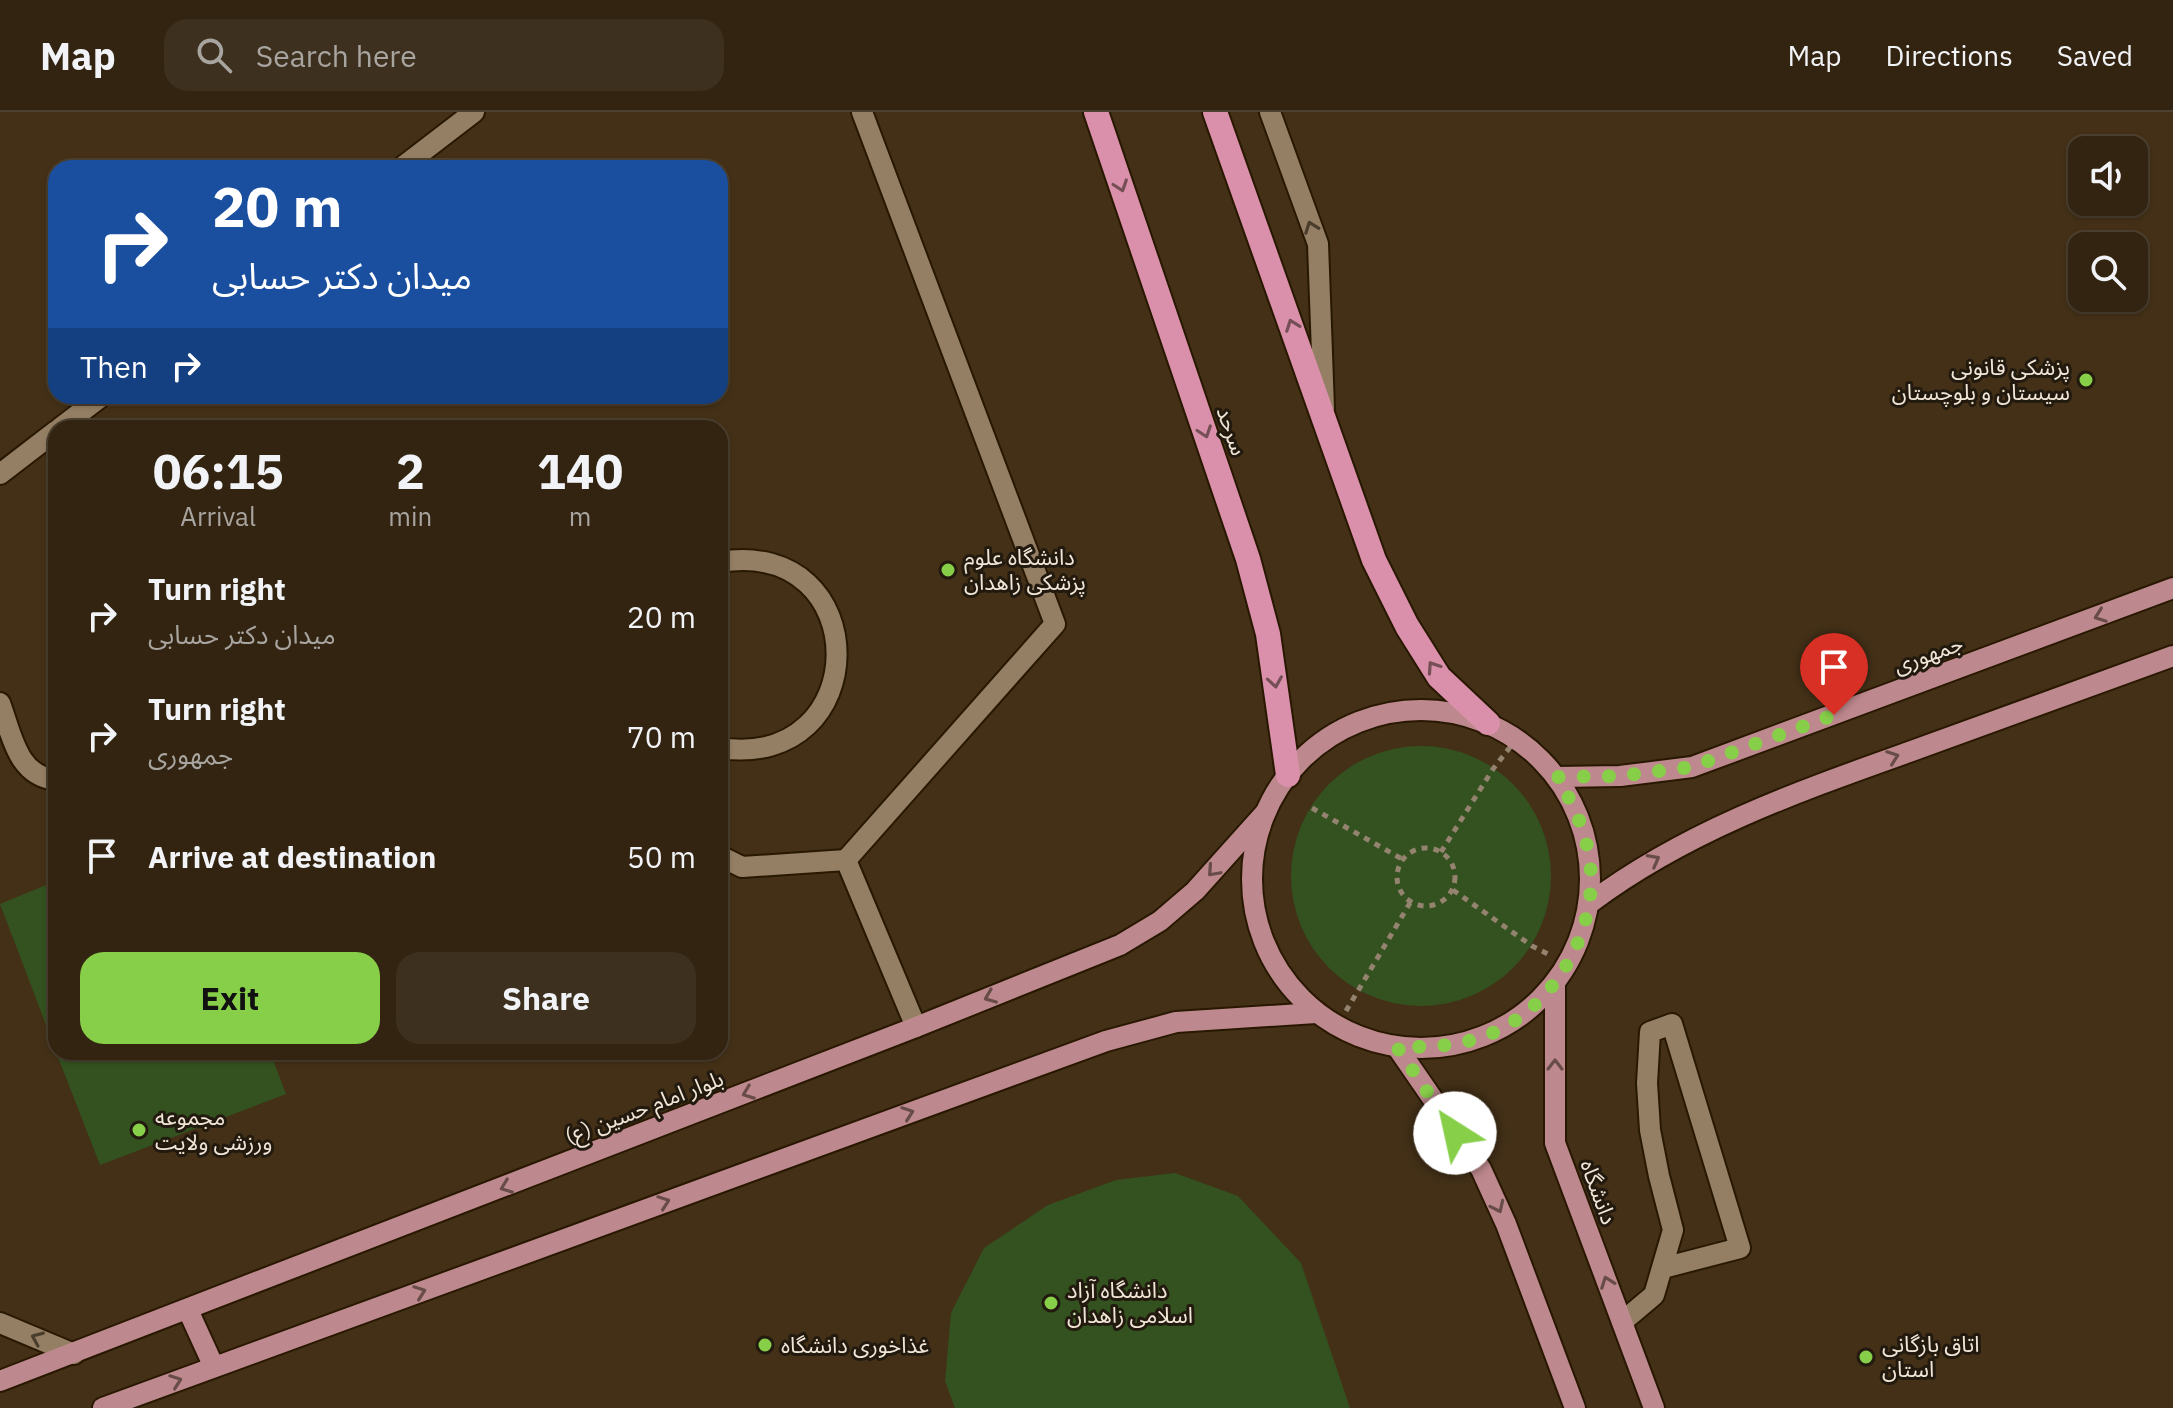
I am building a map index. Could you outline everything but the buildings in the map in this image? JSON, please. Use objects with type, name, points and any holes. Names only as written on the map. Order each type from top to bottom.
[{"type":"highway","name":"سرحد","points":[[1096,112],[1248,559],[1268,634],[1288,775]]},
{"type":"highway","points":[[1215,112],[1374,560],[1407,626],[1439,677],[1488,723]]},
{"type":"main road","name":"جمهوری","points":[[1557,777],[1620,776],[1692,767],[2173,588]]},
{"type":"main road","points":[[1590,903],[1630,873],[1705,832],[1775,800],[2173,656]]},
{"type":"main road","points":[[1401,711],[1445,711],[1488,723],[1526,745],[1557,777],[1579,815],[1590,858],[1590,903],[1577,945],[1555,983],[1523,1015],[1484,1037],[1441,1047],[1397,1047],[1354,1036],[1316,1013],[1285,982],[1263,943],[1252,900],[1253,855],[1265,813],[1288,775],[1320,744],[1358,722],[1401,711]]},
{"type":"main road","name":"بلوار امام حسین (ع)","points":[[0,1381],[916,1027],[1120,945],[1160,921],[1195,891],[1265,813]]},
{"type":"main road","name":"دانشگاه","points":[[1555,983],[1555,1143],[1654,1408]]},
{"type":"main road","points":[[103,1408],[1106,1041],[1176,1022],[1316,1013]]},
{"type":"main road","points":[[1397,1047],[1481,1169],[1512,1238],[1575,1408]]},
{"type":"main road","points":[[188,1310],[214,1367]]},
{"type":"street","points":[[411,160],[474,112]]},
{"type":"street","points":[[728,860],[742,867],[846,860],[1055,624],[862,112]]},
{"type":"street","points":[[1270,112],[1318,244],[1325,416]]},
{"type":"street","points":[[70,420],[91,404]]},
{"type":"street","points":[[0,474],[48,437]]},
{"type":"street","points":[[728,561],[766,561],[789,570],[809,585],[830,615],[839,652],[836,677],[828,700],[813,720],[794,736],[770,747],[746,751],[728,749]]},
{"type":"street","points":[[0,703],[18,755],[25,766],[34,775],[48,778]]},
{"type":"street","points":[[846,860],[916,1027]]},
{"type":"street","points":[[1622,1322],[1654,1295],[1673,1230],[1650,1130],[1647,1083],[1650,1032],[1672,1024],[1740,1248],[1663,1268]]},
{"type":"street","points":[[0,1323],[74,1354]]},
{"type":"path","points":[[1441,852],[1493,769],[1516,740]]},
{"type":"path","points":[[1312,808],[1402,859]]},
{"type":"path","points":[[1418,849],[1441,852],[1456,872],[1453,890],[1447,899],[1429,907],[1410,903],[1398,887],[1396,878],[1402,859],[1418,849]]},
{"type":"path","points":[[1453,890],[1532,946],[1566,963]]},
{"type":"path","points":[[1337,1025],[1410,903]]},
{"type":"green space","points":[[1421,746],[1471,756],[1513,784],[1541,826],[1551,876],[1541,926],[1513,968],[1471,996],[1421,1006],[1371,996],[1329,968],[1301,926],[1291,876],[1301,826],[1329,784],[1371,756]]},
{"type":"green space","points":[[48,884],[48,1030],[0,904]]},
{"type":"green space","name":"مجموعه ورزشی ولایت","points":[[59,1060],[273,1060],[286,1094],[100,1165]]},
{"type":"green space","points":[[1175,1173],[1238,1196],[1301,1263],[1350,1408],[955,1408],[945,1381],[951,1313],[984,1248],[1048,1205],[1116,1180]]},
{"type":"place","name":"پزشکی قانونی سیستان و بلوچستان","points":[[2086,380]]},
{"type":"place","name":"دانشگاه علوم پزشکی زاهدان","points":[[948,570]]},
{"type":"place","name":"مجموعه ورزشی ولایت","points":[[139,1130]]},
{"type":"place","name":"دانشگاه آزاد اسلامی زاهدان","points":[[1051,1303]]},
{"type":"place","name":"غذاخوری دانشگاه","points":[[765,1345]]},
{"type":"place","name":"اتاق بازگانی استان","points":[[1866,1357]]},
{"type":"route","points":[[1455,1133],[1397,1047],[1441,1047],[1484,1037],[1523,1015],[1555,983],[1577,945],[1590,903],[1590,858],[1579,815],[1557,777],[1670,772],[1692,767],[1834,715]]}]
